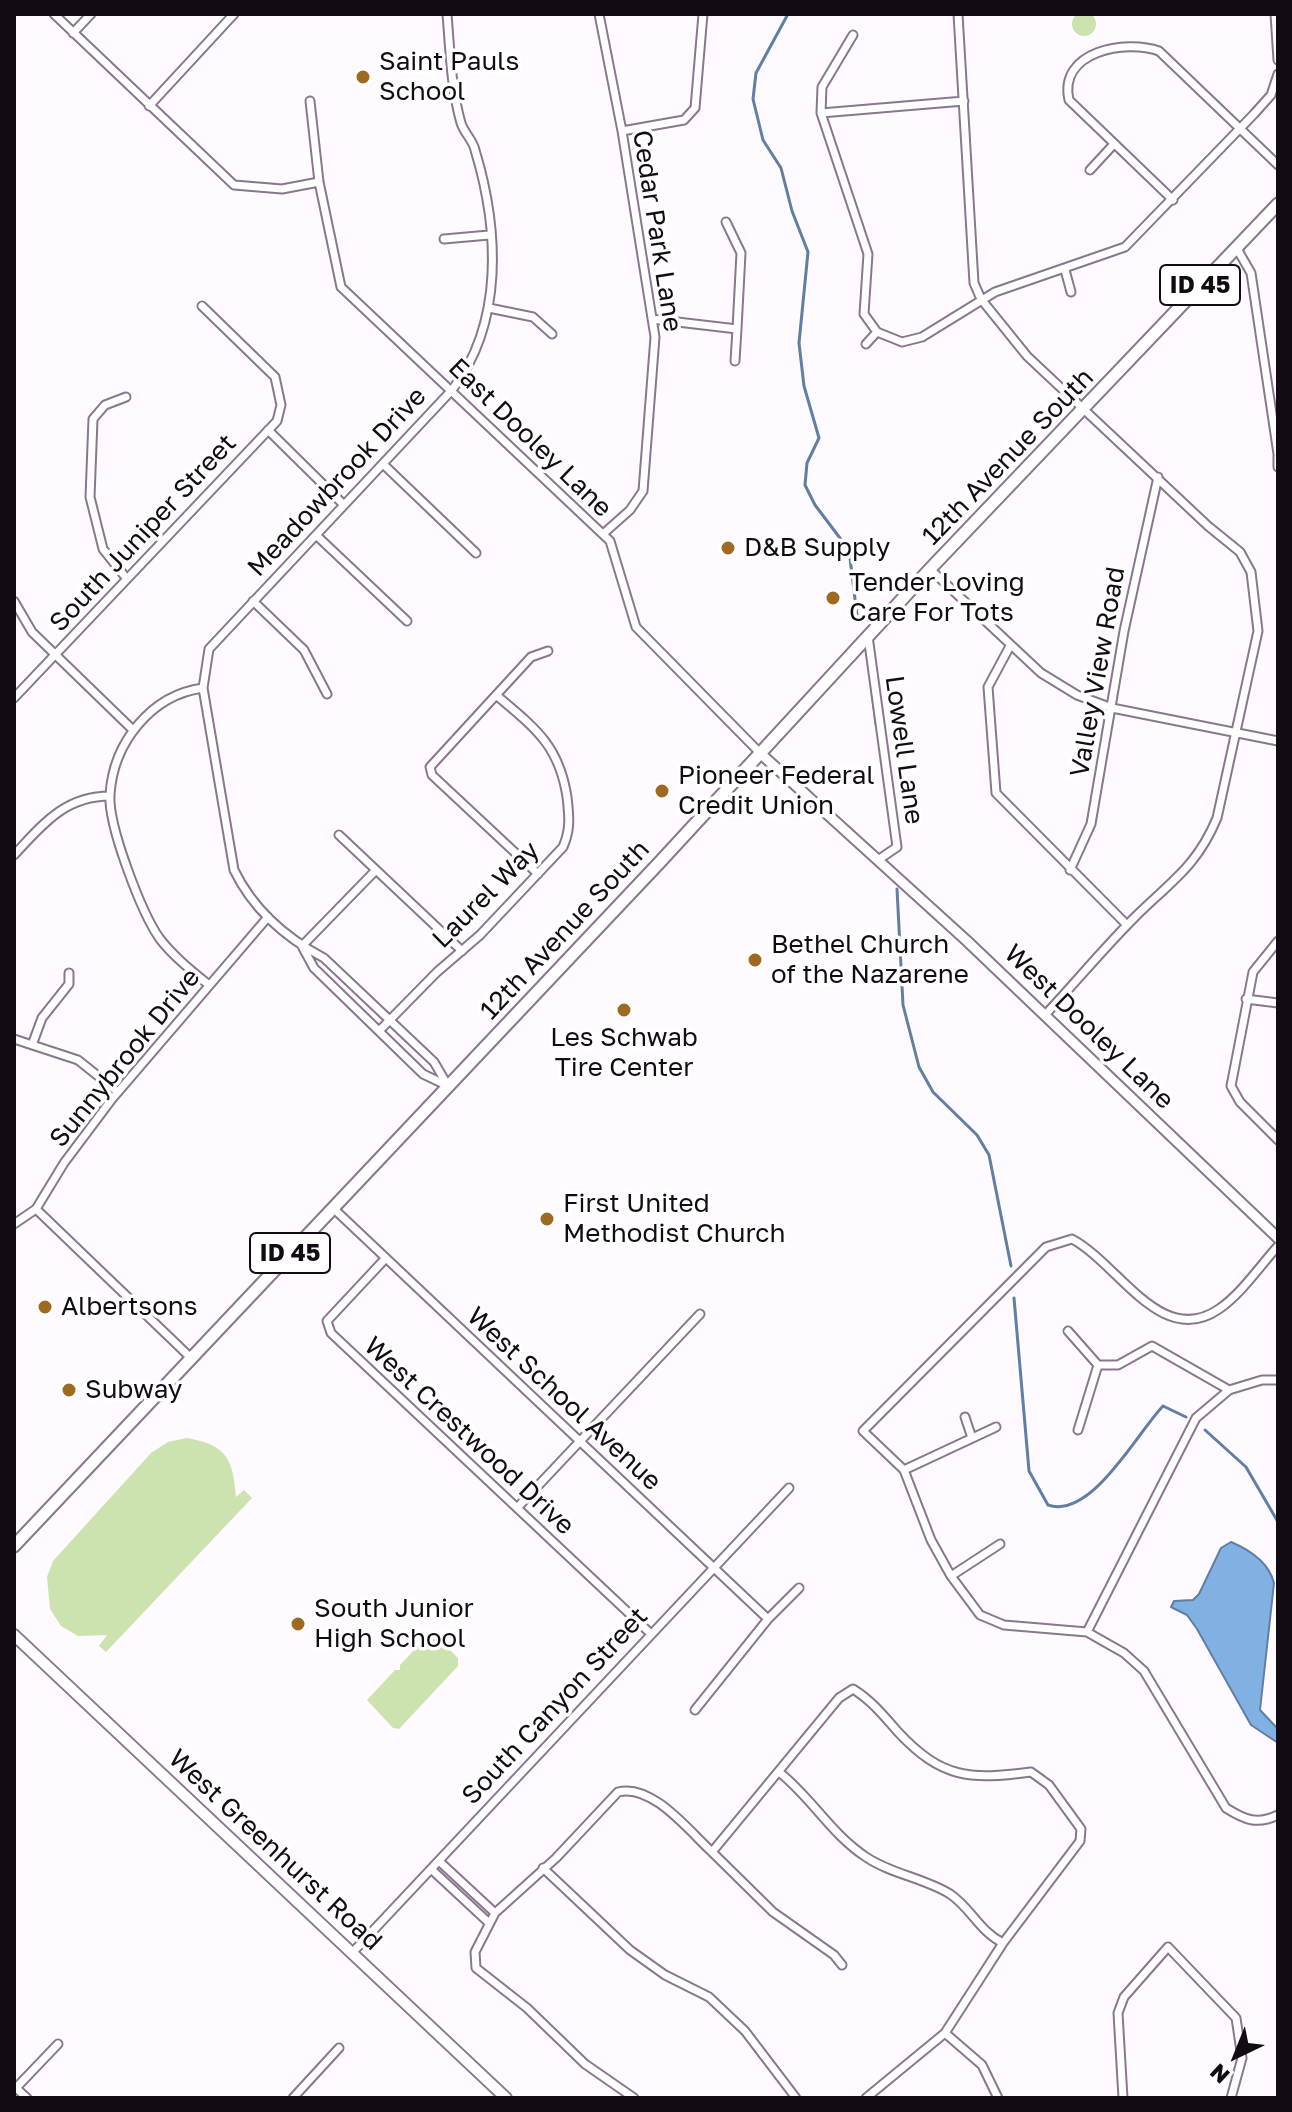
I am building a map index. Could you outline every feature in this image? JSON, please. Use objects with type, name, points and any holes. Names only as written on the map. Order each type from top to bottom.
[{"type":"main road","name":"12th Avenue South","points":[[14,1546],[761,754],[930,569],[1278,204]]},
{"type":"main road","name":"West Greenhurst Road","points":[[14,1635],[506,2098]]},
{"type":"street","points":[[54,14],[234,185],[282,189],[319,182]]},
{"type":"street","points":[[73,33],[91,14]]},
{"type":"street","points":[[149,106],[234,14]]},
{"type":"street","name":"Meadowbrook Drive","points":[[448,1086],[434,1062],[324,958],[302,946],[251,900],[234,870],[203,688],[209,649],[452,390],[477,348],[489,308],[493,280],[475,147],[462,126],[453,87],[449,14]]},
{"type":"street","name":"Cedar Park Lane","points":[[599,14],[622,131],[655,337],[643,491],[630,510],[603,534]]},
{"type":"street","points":[[622,131],[684,120],[695,108],[703,14]]},
{"type":"street","points":[[958,14],[974,283],[981,299],[1027,356],[1083,411],[1240,552],[1251,572],[1258,631],[1217,818],[1205,847],[1194,862],[1127,925],[1045,1015]]},
{"type":"street","points":[[1275,14],[1278,60]]},
{"type":"street","points":[[853,35],[822,87],[821,113],[868,254],[864,314],[877,332],[902,342],[922,337],[981,299],[1125,247],[1271,95],[1278,74]]},
{"type":"street","points":[[1173,200],[1069,100],[1065,84],[1076,63],[1087,57],[1138,46],[1159,51],[1278,165]]},
{"type":"street","name":"East Dooley Lane","points":[[310,101],[319,182],[341,287],[610,541],[636,627],[761,754]]},
{"type":"street","points":[[821,113],[964,101]]},
{"type":"street","points":[[1090,170],[1114,144]]},
{"type":"street","points":[[726,222],[741,253],[735,361]]},
{"type":"street","points":[[444,239],[489,235]]},
{"type":"street","points":[[1236,247],[1251,273],[1278,467]]},
{"type":"street","points":[[1065,270],[1071,292]]},
{"type":"street","points":[[202,306],[275,377],[281,390],[281,405],[277,421],[268,430],[344,505]]},
{"type":"street","points":[[489,308],[533,317],[552,334]]},
{"type":"street","points":[[652,319],[737,329]]},
{"type":"street","points":[[866,344],[877,332]]},
{"type":"street","points":[[126,397],[105,405],[93,419],[90,497],[103,549],[127,579]]},
{"type":"street","name":"South Juniper Street","points":[[14,698],[268,430]]},
{"type":"street","points":[[383,464],[476,553]]},
{"type":"street","name":"Valley View Road","points":[[1070,870],[1091,824],[1124,631],[1158,477]]},
{"type":"street","points":[[316,535],[407,621]]},
{"type":"street","points":[[930,569],[1010,646],[1065,689],[1112,708],[1278,741]]},
{"type":"street","points":[[14,601],[32,632],[133,730]]},
{"type":"street","points":[[253,601],[304,650],[327,694]]},
{"type":"street","name":"Lowell Lane","points":[[868,636],[897,847],[878,860]]},
{"type":"street","points":[[1010,646],[988,687],[996,793],[1127,925]]},
{"type":"street","points":[[538,874],[432,775],[430,767],[531,657],[548,651]]},
{"type":"street","points":[[203,688],[165,698],[133,730],[116,764],[110,796],[114,830],[158,936],[172,953],[209,985]]},
{"type":"street","name":"Laurel Way","points":[[379,1031],[538,874],[568,836],[570,823],[562,768],[544,739],[496,695]]},
{"type":"street","name":"West Dooley Lane","points":[[761,754],[1045,1015],[1278,1238]]},
{"type":"street","points":[[14,855],[66,804],[87,796],[110,796]]},
{"type":"street","points":[[339,835],[462,951]]},
{"type":"street","points":[[302,946],[375,871]]},
{"type":"street","name":"Sunnybrook Drive","points":[[14,1224],[36,1209],[64,1163],[118,1092],[268,917]]},
{"type":"street","points":[[1278,941],[1253,972],[1231,1086],[1240,1102],[1278,1140]]},
{"type":"street","name":"Meadowbrook Drive","points":[[302,946],[314,968],[423,1074],[448,1086]]},
{"type":"street","points":[[32,1045],[42,1018],[69,984],[69,973]]},
{"type":"street","points":[[1246,999],[1278,1003]]},
{"type":"street","points":[[14,1039],[78,1060],[118,1092]]},
{"type":"street","name":"West School Avenue","points":[[333,1208],[384,1260],[768,1619]]},
{"type":"street","points":[[36,1209],[191,1358]]},
{"type":"street","points":[[1278,1246],[1221,1309],[1197,1321],[1173,1320],[1154,1309],[1092,1249],[1072,1239],[1046,1247],[863,1431],[904,1470],[931,1540],[951,1576],[980,1615],[1004,1625],[1087,1632],[1124,1653],[1144,1671],[1226,1808],[1247,1821],[1261,1822],[1278,1815]]},
{"type":"street","name":"West Crestwood Drive","points":[[384,1260],[327,1321],[331,1333],[650,1633]]},
{"type":"street","points":[[517,1508],[700,1314]]},
{"type":"street","points":[[1068,1331],[1098,1365],[1118,1365],[1152,1346],[1229,1390]]},
{"type":"street","points":[[1078,1430],[1098,1365]]},
{"type":"street","points":[[1087,1632],[1196,1418],[1229,1390],[1262,1380],[1278,1380]]},
{"type":"street","points":[[965,1417],[972,1438]]},
{"type":"street","points":[[904,1470],[996,1427]]},
{"type":"street","name":"South Canyon Street","points":[[352,1953],[789,1488]]},
{"type":"street","points":[[951,1576],[1000,1544]]},
{"type":"street","points":[[695,1710],[768,1619],[799,1588]]},
{"type":"street","points":[[712,1852],[839,1698],[853,1689],[867,1698],[901,1735],[943,1770],[985,1778],[1031,1772],[1049,1785],[1075,1817],[1081,1829],[1080,1841],[1003,1943],[945,2033],[866,2098]]},
{"type":"street","points":[[779,1772],[805,1793],[824,1820],[866,1857],[948,1893],[979,1928],[1003,1943]]},
{"type":"street","points":[[629,2097],[585,2064],[527,2008],[476,1968],[475,1952],[495,1913],[618,1792],[630,1788],[648,1795],[773,1912],[834,1955],[842,1965]]},
{"type":"street","points":[[439,1861],[495,1913]]},
{"type":"street","points":[[543,1868],[630,1950],[665,1975],[709,1997],[745,2031],[796,2098]]},
{"type":"street","points":[[431,1869],[488,1922]]},
{"type":"street","points":[[1123,2098],[1118,2013],[1124,1997],[1168,1947],[1236,2018],[1242,2058],[1231,2098]]},
{"type":"street","points":[[945,2033],[982,2065],[998,2098]]},
{"type":"street","points":[[27,2098],[15,2089],[58,2044]]},
{"type":"street","points":[[295,2098],[339,2048]]},
{"type":"green space","points":[[1084,12],[1093,15],[1096,24],[1093,33],[1084,36],[1075,33],[1072,24],[1075,15]]},
{"type":"green space","points":[[187,1438],[219,1450],[230,1463],[236,1497],[244,1490],[252,1498],[106,1652],[99,1646],[107,1635],[78,1636],[61,1626],[50,1609],[47,1577],[53,1561],[151,1453],[168,1442]]},
{"type":"green space","points":[[431,1632],[458,1658],[458,1666],[399,1729],[393,1728],[367,1700],[395,1670],[400,1670],[400,1665]]},
{"type":"water","points":[[1231,1542],[1258,1558],[1268,1569],[1274,1583],[1260,1710],[1278,1729],[1278,1743],[1251,1725],[1197,1629],[1187,1615],[1171,1607],[1174,1601],[1193,1600],[1199,1594],[1221,1548]]},
{"type":"waterway","points":[[788,14],[756,73],[753,99],[763,140],[781,168],[792,211],[808,252],[799,343],[804,386],[819,438],[807,463],[805,485],[815,505],[849,550],[857,615]]},
{"type":"waterway","points":[[873,699],[876,724]]},
{"type":"waterway","points":[[897,889],[903,1005],[919,1067],[933,1092],[977,1135],[989,1155],[1011,1266]]},
{"type":"waterway","points":[[1014,1298],[1029,1471],[1048,1505],[1064,1506],[1080,1500],[1096,1487],[1163,1406],[1186,1417]]},
{"type":"waterway","points":[[1205,1430],[1246,1467],[1278,1522]]},
{"type":"place","name":"Saint Pauls School","points":[[363,77]]},
{"type":"place","name":"D&B Supply","points":[[728,548]]},
{"type":"place","name":"Tender Loving Care For Tots","points":[[833,598]]},
{"type":"place","name":"Pioneer Federal Credit Union","points":[[662,791]]},
{"type":"place","name":"Bethel Church of the Nazarene","points":[[755,960]]},
{"type":"place","name":"Les Schwab Tire Center","points":[[624,1010]]},
{"type":"place","name":"First United Methodist Church","points":[[547,1219]]},
{"type":"place","name":"Albertsons","points":[[45,1307]]},
{"type":"place","name":"Subway","points":[[69,1390]]},
{"type":"place","name":"South Junior High School","points":[[298,1624]]}]
